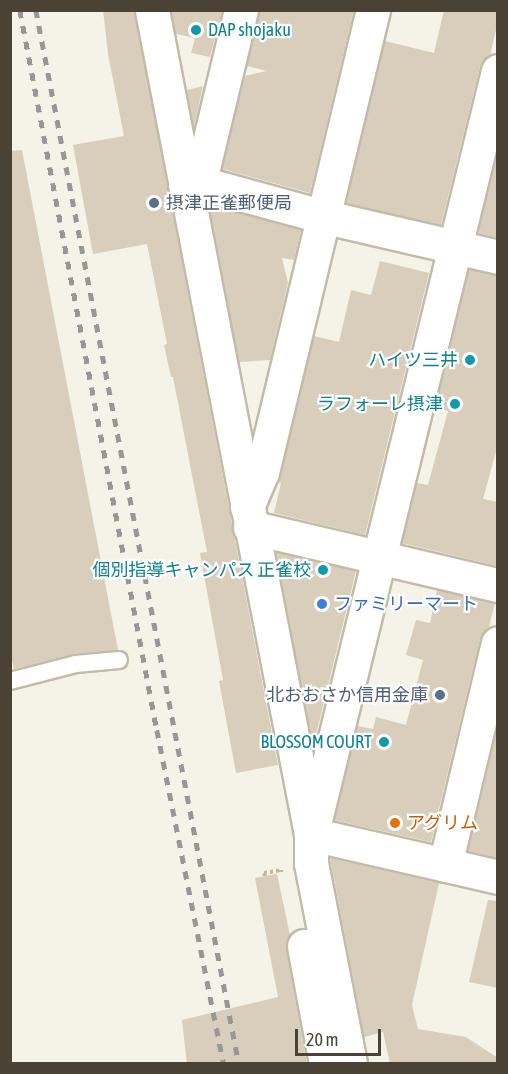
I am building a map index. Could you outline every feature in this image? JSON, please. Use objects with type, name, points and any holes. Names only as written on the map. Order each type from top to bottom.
[{"type":"street","points":[[152,10],[311,834],[311,863],[350,1064]]},
{"type":"street","points":[[185,184],[203,168],[241,10]]},
{"type":"street","points":[[248,517],[261,472],[321,216],[373,10]]},
{"type":"street","points":[[326,1064],[290,868],[311,834],[498,71]]},
{"type":"street","points":[[185,184],[204,184],[321,216],[498,257]]},
{"type":"street","points":[[248,517],[380,557],[498,585]]},
{"type":"street","points":[[446,865],[498,643]]},
{"type":"street","points":[[311,834],[498,877]]},
{"type":"lane","points":[[10,681],[76,664],[119,660]]},
{"type":"path","points":[[265,876],[264,873],[280,870]]},
{"type":"building","points":[[103,10],[134,10],[278,765],[236,773],[219,681],[223,680],[200,553],[207,552],[173,377],[171,377],[164,345],[167,344],[147,244],[93,254],[73,145],[124,136],[108,54]]},
{"type":"building","name":"DAP shojaku","points":[[171,10],[222,10],[210,57],[191,53],[195,38],[176,34]]},
{"type":"building","points":[[259,10],[354,10],[310,193],[222,169],[244,76],[267,71],[247,66]]},
{"type":"building","points":[[444,10],[498,10],[498,22],[490,55],[480,67],[441,225],[346,203],[385,41],[434,53]]},
{"type":"building","points":[[203,86],[194,127],[187,90]]},
{"type":"building","points":[[22,150],[118,650],[74,654],[14,669],[10,650],[10,151]]},
{"type":"building","points":[[498,152],[498,238],[478,233]]},
{"type":"building","points":[[209,205],[301,230],[294,260],[282,258],[288,283],[270,360],[239,362]]},
{"type":"building","points":[[380,261],[429,273],[365,535],[274,513],[281,483],[279,482],[314,336],[339,342],[351,290],[371,295]]},
{"type":"building","points":[[469,269],[498,275],[498,444],[483,499],[498,502],[498,566],[402,543],[417,483],[428,485],[448,411],[435,408]]},
{"type":"building","points":[[276,552],[356,571],[313,747]]},
{"type":"building","points":[[437,590],[495,603],[489,627],[480,639],[431,842],[334,820],[357,726],[373,729],[376,717],[406,725],[423,660],[406,655],[416,620],[430,623]]},
{"type":"building","points":[[498,726],[498,858],[468,851]]},
{"type":"building","points":[[330,858],[439,883],[412,1005],[418,1029],[466,1037],[498,1058],[498,1064],[390,1064],[383,1032],[364,1037]]},
{"type":"building","points":[[277,874],[290,935],[286,949],[307,1064],[187,1064],[182,1020],[278,997],[255,878]]},
{"type":"building","points":[[488,900],[498,901],[498,988],[469,982]]},
{"type":"railway","points":[[20,10],[157,730],[224,1064]]},
{"type":"railway","points":[[36,10],[239,1064]]},
{"type":"place","name":"DAP shojaku","points":[[196,30]]},
{"type":"place","name":"摂津正雀郵便局","points":[[154,203]]},
{"type":"place","name":"ハイツ三井","points":[[470,360]]},
{"type":"place","name":"ラフォーレ摂津","points":[[455,404]]},
{"type":"place","name":"個別指導キャンパス 正雀校","points":[[323,570]]},
{"type":"place","name":"ファミリーマート","points":[[322,604]]},
{"type":"place","name":"北おおさか信用金庫","points":[[440,695]]},
{"type":"place","name":"BLOSSOM COURT","points":[[384,742]]},
{"type":"place","name":"アグリム","points":[[395,823]]}]
